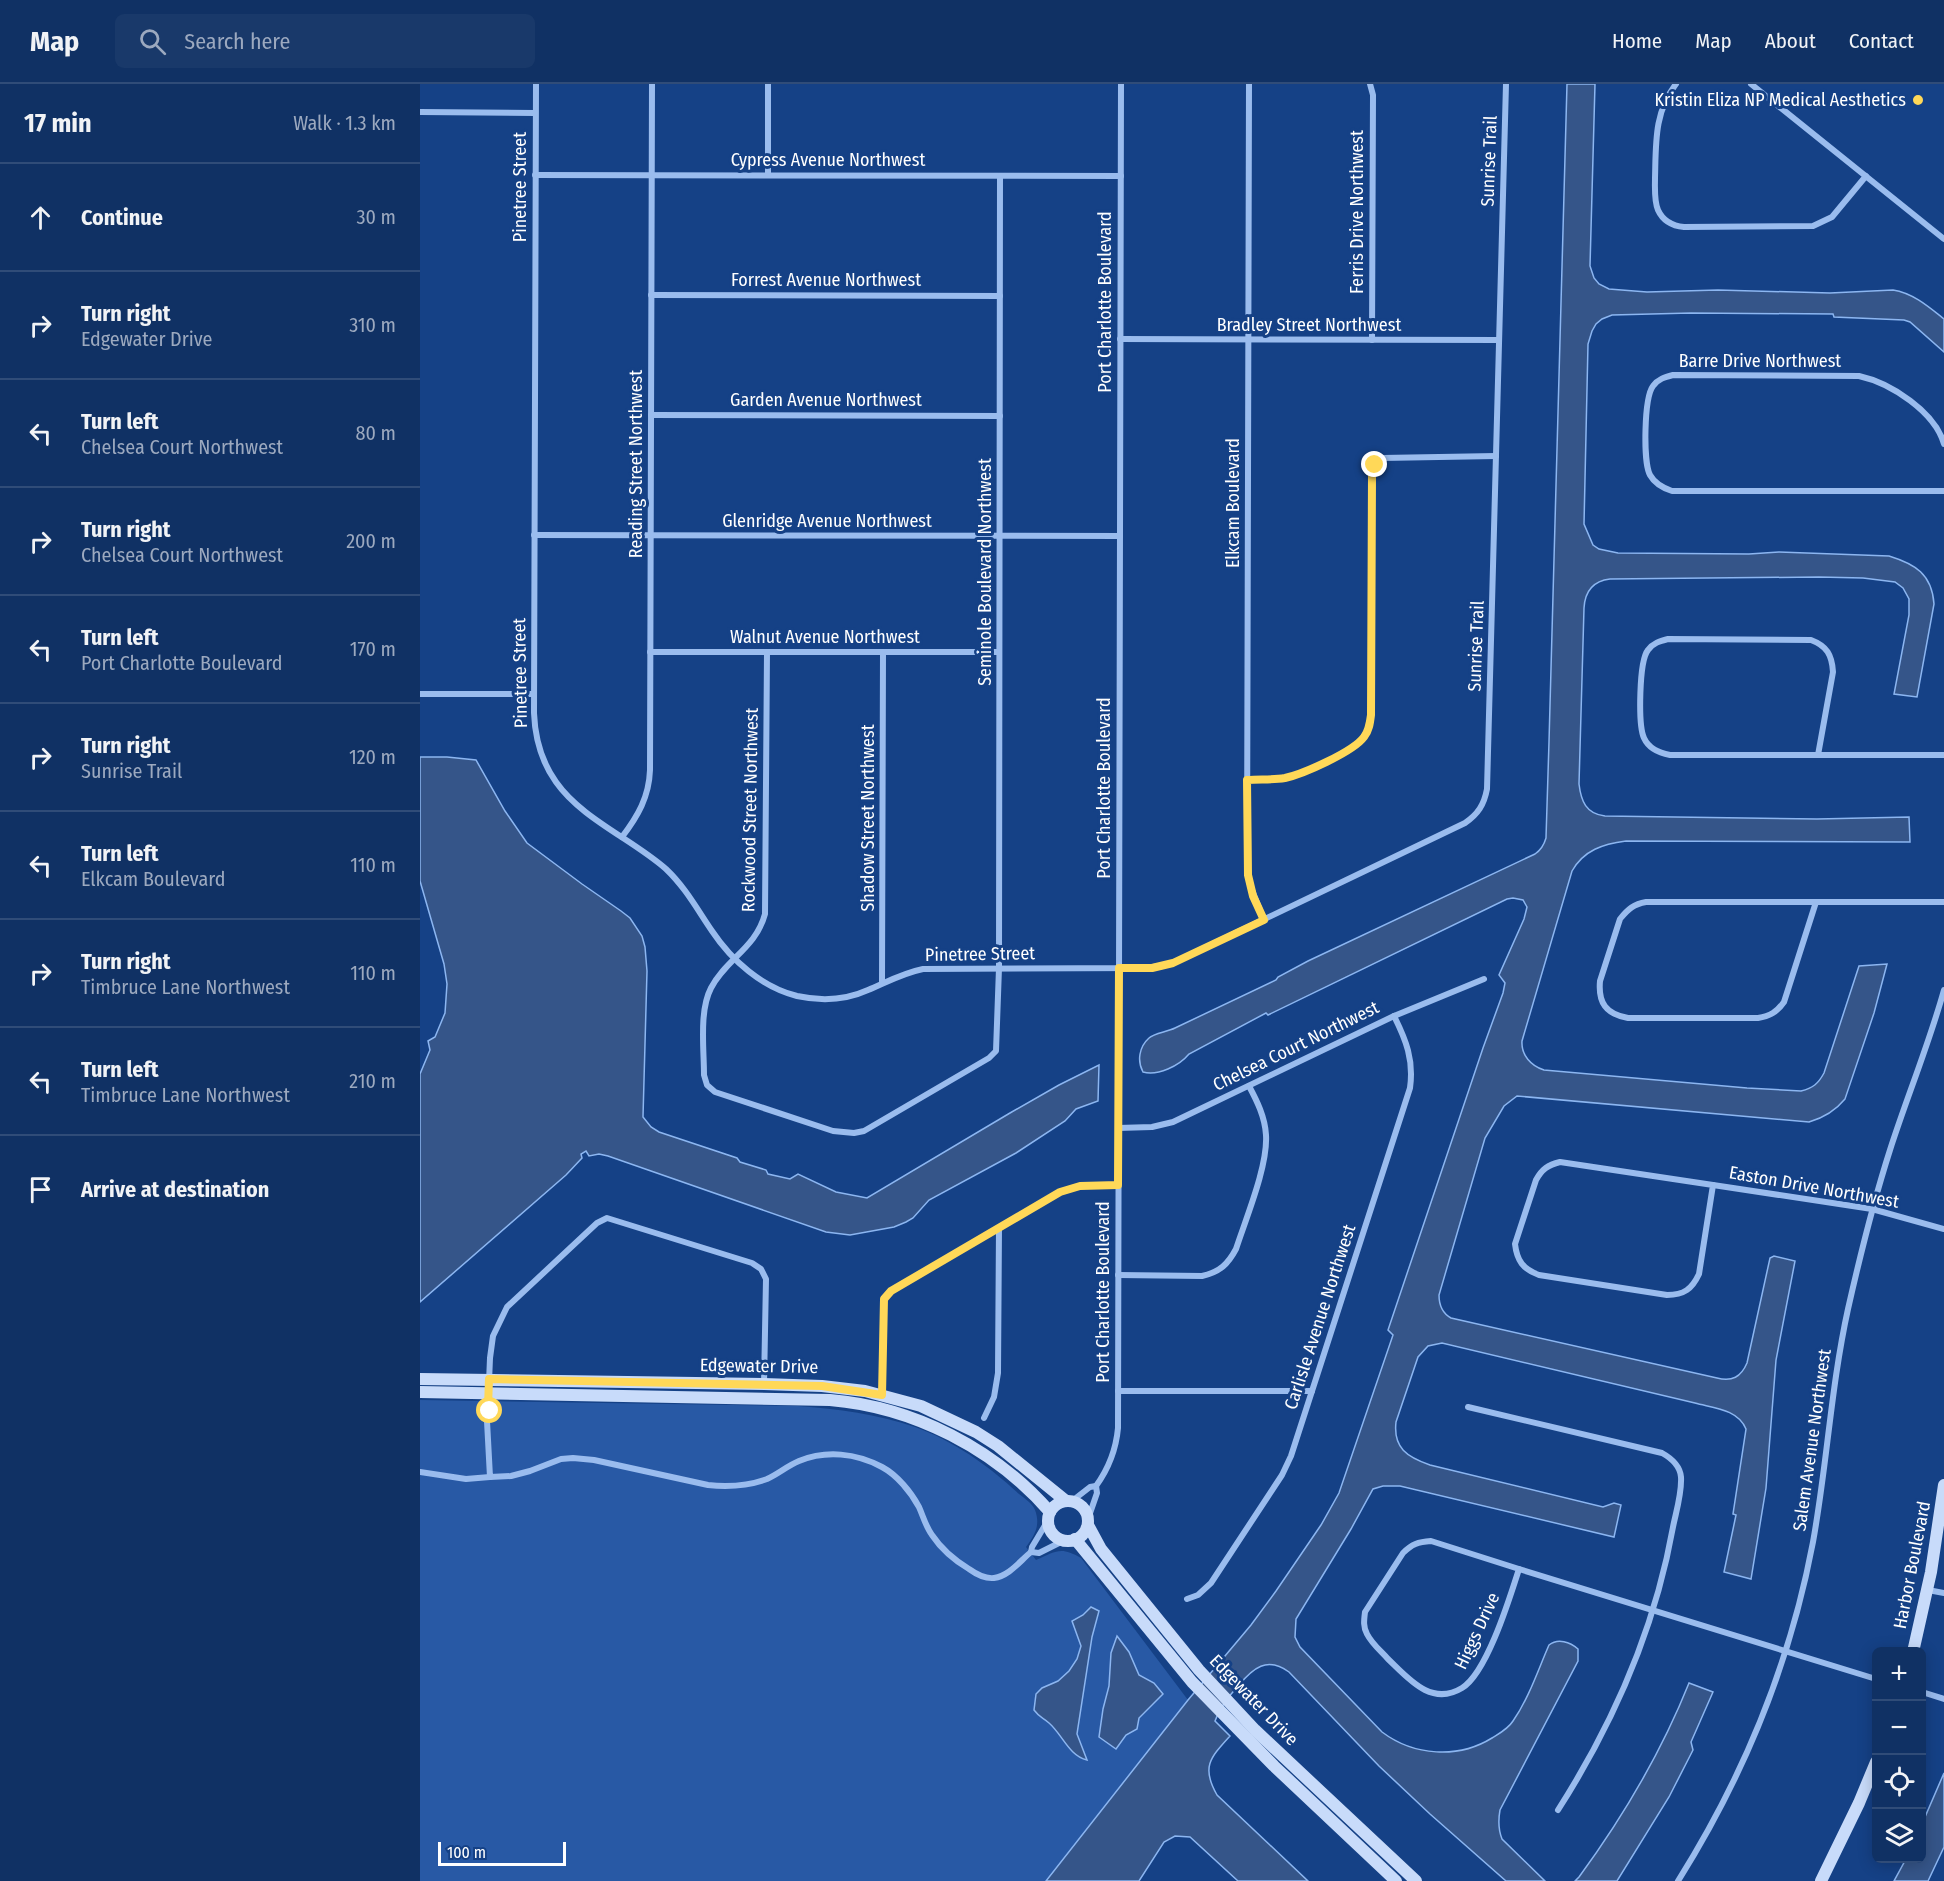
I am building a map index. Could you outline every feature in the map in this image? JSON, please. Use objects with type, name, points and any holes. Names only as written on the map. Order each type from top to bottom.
[{"type":"street","name":"Pinetree Street","points":[[536,84],[534,694],[537,738],[550,772],[572,800],[658,863],[682,886],[712,932],[735,959],[773,987],[808,998],[844,997],[868,991],[902,974],[923,969],[1119,968]]},
{"type":"street","name":"Reading Street Northwest","points":[[622,837],[640,811],[650,781],[652,84]]},
{"type":"street","points":[[768,84],[768,175]]},
{"type":"street","name":"Port Charlotte Boulevard","points":[[1088,1522],[1097,1493],[1096,1486],[1108,1469],[1115,1449],[1118,1428],[1121,84]]},
{"type":"street","name":"Elkcam Boulevard","points":[[1249,84],[1248,875],[1253,896],[1264,920]]},
{"type":"street","name":"Ferris Drive Northwest","points":[[1370,84],[1373,95],[1372,340]]},
{"type":"street","name":"Sunrise Trail","points":[[1119,968],[1152,968],[1173,963],[1465,823],[1481,809],[1487,789],[1506,84]]},
{"type":"street","points":[[1677,84],[1663,106],[1656,137],[1655,201],[1658,211],[1674,226],[1684,228],[1813,226],[1832,217],[1866,176]]},
{"type":"street","points":[[1751,84],[1944,239]]},
{"type":"street","points":[[420,112],[536,112]]},
{"type":"street","name":"Cypress Avenue Northwest","points":[[535,174],[1120,176]]},
{"type":"street","name":"Seminole Boulevard Northwest","points":[[999,968],[1000,176]]},
{"type":"street","name":"Forrest Avenue Northwest","points":[[651,295],[1000,296]]},
{"type":"street","name":"Bradley Street Northwest","points":[[1120,339],[1499,340]]},
{"type":"street","name":"Barre Drive Northwest","points":[[1944,444],[1935,424],[1913,405],[1889,387],[1859,376],[1673,375],[1654,384],[1647,404],[1648,472],[1662,488],[1672,491],[1944,491]]},
{"type":"street","name":"Garden Avenue Northwest","points":[[651,415],[1000,416]]},
{"type":"street","points":[[1247,780],[1284,778],[1304,771],[1358,744],[1370,726],[1372,476],[1375,465],[1382,458],[1496,456]]},
{"type":"street","name":"Glenridge Avenue Northwest","points":[[534,535],[1120,536]]},
{"type":"street","points":[[1818,755],[1833,672],[1833,661],[1829,652],[1821,644],[1811,639],[1668,639],[1649,648],[1643,657],[1642,728],[1645,739],[1660,753],[1670,755],[1818,755],[1944,755]]},
{"type":"street","name":"Walnut Avenue Northwest","points":[[650,652],[999,652]]},
{"type":"street","name":"Rockwood Street Northwest","points":[[767,652],[765,914],[758,934],[715,980],[706,999],[704,1075],[707,1085],[715,1092],[843,1133],[864,1131],[989,1058],[996,1051],[999,968]]},
{"type":"street","name":"Shadow Street Northwest","points":[[882,984],[883,652]]},
{"type":"street","points":[[420,694],[534,694]]},
{"type":"street","points":[[1816,902],[1784,1002],[1769,1016],[1758,1018],[1628,1018],[1608,1011],[1602,1002],[1599,992],[1600,981],[1620,919],[1636,904],[1646,902],[1816,902],[1944,902]]},
{"type":"street","name":"Chelsea Court Northwest","points":[[1118,1128],[1152,1127],[1173,1122],[1394,1016],[1484,979]]},
{"type":"street","name":"Salem Avenue Northwest","points":[[1678,1881],[1719,1813],[1740,1770],[1760,1726],[1786,1651],[1813,1542],[1837,1366],[1852,1292],[1872,1209],[1934,1027],[1944,990]]},
{"type":"street","name":"Carlisle Avenue Northwest","points":[[1187,1599],[1198,1595],[1211,1583],[1282,1475],[1291,1456],[1410,1088],[1412,1062],[1394,1016]]},
{"type":"street","points":[[1118,1275],[1202,1275],[1222,1268],[1229,1261],[1236,1249],[1265,1155],[1262,1113],[1249,1086]]},
{"type":"street","name":"Easton Drive Northwest","points":[[1713,1185],[1700,1274],[1687,1291],[1677,1295],[1539,1275],[1529,1271],[1516,1255],[1515,1244],[1536,1180],[1541,1171],[1550,1164],[1560,1162],[1713,1185],[1872,1209],[1944,1229]]},
{"type":"street","points":[[882,1395],[884,1299],[891,1291],[1070,1188],[1118,1185]]},
{"type":"street","points":[[489,1477],[485,1411],[488,1407],[493,1336],[507,1307],[597,1223],[607,1218],[752,1263],[761,1269],[766,1279],[764,1384]]},
{"type":"street","points":[[984,1418],[994,1397],[998,1373],[999,1228]]},
{"type":"street","name":"Edgewater Drive","points":[[420,1379],[822,1386],[882,1395],[921,1406],[976,1432],[998,1446],[1069,1501]]},
{"type":"street","points":[[1118,1391],[1312,1391]]},
{"type":"street","name":"Edgewater Drive","points":[[420,1392],[830,1400],[864,1405],[928,1423],[982,1452],[1036,1497],[1049,1517]]},
{"type":"street","points":[[1468,1407],[1662,1453],[1671,1458],[1678,1467],[1681,1477],[1672,1538],[1653,1610],[1640,1648],[1608,1723],[1558,1810]]},
{"type":"street","points":[[420,1472],[466,1479],[511,1476],[561,1459],[573,1458],[594,1460],[708,1485],[728,1486],[747,1485],[767,1479],[798,1461],[812,1457],[827,1454],[849,1455],[884,1467],[918,1505],[931,1534],[945,1552],[986,1578],[1003,1575],[1031,1552],[1057,1504],[1069,1501],[1081,1506],[1088,1522],[1083,1534],[1039,1553],[1031,1552]]},
{"type":"street","name":"Harbor Boulevard","points":[[1914,1647],[1928,1590],[1944,1485]]},
{"type":"street","name":"Port Charlotte Boulevard","points":[[1069,1501],[1090,1487],[1096,1486]]},
{"type":"street","points":[[1049,1517],[1051,1532],[1069,1540]]},
{"type":"street","name":"Edgewater Drive","points":[[1088,1522],[1101,1549],[1199,1670],[1255,1730],[1416,1881]]},
{"type":"street","name":"Edgewater Drive","points":[[1069,1540],[1226,1718],[1396,1881]]},
{"type":"street","name":"Higgs Drive","points":[[1519,1569],[1496,1632],[1476,1674],[1470,1683],[1461,1689],[1451,1693],[1430,1693],[1420,1689],[1371,1641],[1366,1633],[1365,1612],[1402,1553],[1411,1545],[1431,1541],[1872,1677]]},
{"type":"street","points":[[1928,1590],[1944,1593]]},
{"type":"street","points":[[1926,1693],[1944,1699]]},
{"type":"street","points":[[1821,1881],[1872,1771]]},
{"type":"shaded area","points":[[1567,84],[1595,84],[1590,266],[1599,284],[1609,289],[1647,292],[1718,290],[1830,293],[1893,290],[1914,297],[1944,319],[1944,352],[1910,322],[1834,317],[1833,314],[1612,315],[1602,319],[1592,331],[1588,344],[1584,524],[1593,545],[1599,549],[1618,553],[1749,554],[1779,552],[1889,556],[1914,567],[1926,578],[1933,594],[1934,604],[1917,697],[1894,694],[1909,615],[1909,599],[1903,588],[1895,582],[1863,578],[1819,577],[1610,579],[1599,582],[1588,592],[1584,608],[1579,784],[1586,806],[1593,813],[1605,816],[1817,819],[1909,817],[1910,842],[1626,841],[1602,846],[1582,858],[1572,871],[1522,1041],[1525,1055],[1539,1068],[1801,1091],[1815,1085],[1824,1073],[1859,966],[1887,964],[1874,1013],[1845,1099],[1829,1113],[1809,1122],[1517,1096],[1504,1106],[1485,1138],[1439,1295],[1445,1314],[1451,1318],[1717,1378],[1732,1379],[1742,1372],[1747,1363],[1770,1258],[1774,1256],[1795,1261],[1776,1360],[1766,1488],[1751,1579],[1724,1572],[1736,1515],[1733,1514],[1746,1429],[1737,1417],[1717,1408],[1442,1343],[1428,1346],[1418,1357],[1396,1422],[1397,1439],[1403,1450],[1415,1459],[1430,1465],[1603,1507],[1614,1503],[1621,1505],[1614,1537],[1400,1486],[1383,1486],[1373,1489],[1296,1619],[1295,1637],[1300,1647],[1382,1732],[1408,1746],[1436,1752],[1451,1752],[1479,1745],[1504,1731],[1524,1703],[1549,1645],[1564,1642],[1578,1649],[1578,1661],[1499,1814],[1502,1839],[1545,1881],[1506,1881],[1379,1766],[1289,1672],[1281,1667],[1267,1665],[1249,1674],[1219,1711],[1215,1721],[1230,1736],[1213,1757],[1209,1777],[1217,1795],[1308,1881],[1238,1881],[1190,1837],[1175,1836],[1164,1842],[1139,1881],[1046,1881],[1188,1700],[1251,1625],[1321,1525],[1339,1493],[1393,1335],[1388,1330],[1503,993],[1505,983],[1499,975],[1527,907],[1523,900],[1513,898],[1268,1015],[1266,1013],[1189,1054],[1168,1069],[1155,1073],[1143,1072],[1140,1063],[1141,1050],[1151,1036],[1175,1028],[1276,980],[1308,961],[1535,854],[1544,843],[1549,742]]},
{"type":"shaded area","points":[[420,757],[476,760],[505,811],[527,843],[630,918],[642,936],[647,971],[643,1117],[651,1127],[659,1132],[737,1158],[740,1162],[766,1170],[768,1174],[790,1179],[798,1174],[836,1192],[867,1198],[1010,1113],[1099,1065],[1098,1101],[1076,1109],[1065,1121],[1016,1153],[929,1200],[913,1218],[906,1222],[894,1227],[850,1235],[826,1232],[608,1156],[599,1154],[589,1156],[586,1151],[581,1154],[582,1158],[566,1175],[420,1302],[420,1074],[430,1050],[428,1041],[435,1037],[445,1013],[447,984],[444,964],[420,881]]},
{"type":"shaded area","points":[[420,1400],[798,1406],[857,1413],[915,1427],[943,1439],[970,1455],[1030,1503],[1037,1516],[1037,1526],[1026,1547],[1036,1560],[1058,1551],[1068,1552],[1081,1558],[1188,1700],[1046,1881],[420,1881]]},
{"type":"shaded area","points":[[1091,1607],[1099,1611],[1092,1637],[1077,1734],[1087,1760],[1075,1754],[1054,1728],[1034,1710],[1036,1694],[1042,1688],[1058,1681],[1077,1659],[1081,1646],[1072,1621]]},
{"type":"shaded area","points":[[1117,1636],[1129,1652],[1139,1675],[1154,1683],[1163,1694],[1139,1718],[1137,1729],[1126,1735],[1116,1749],[1099,1737],[1109,1686],[1111,1653]]},
{"type":"shaded area","points":[[1689,1683],[1713,1692],[1691,1742],[1693,1750],[1669,1797],[1617,1881],[1575,1881],[1611,1831],[1640,1784]]},
{"type":"shaded area","points":[[1944,1773],[1944,1847],[1928,1881],[1894,1881],[1904,1863],[1926,1863],[1926,1815]]},
{"type":"place","name":"Kristin Eliza NP Medical Aesthetics","points":[[1918,100]]},
{"type":"route","points":[[490,1411],[488,1407],[489,1379],[822,1386],[882,1395],[884,1299],[891,1291],[1060,1192],[1080,1186],[1118,1185],[1119,968],[1152,968],[1173,963],[1264,920],[1253,896],[1248,875],[1247,780],[1284,778],[1304,771],[1358,744],[1370,726],[1372,476],[1375,465]]}]
